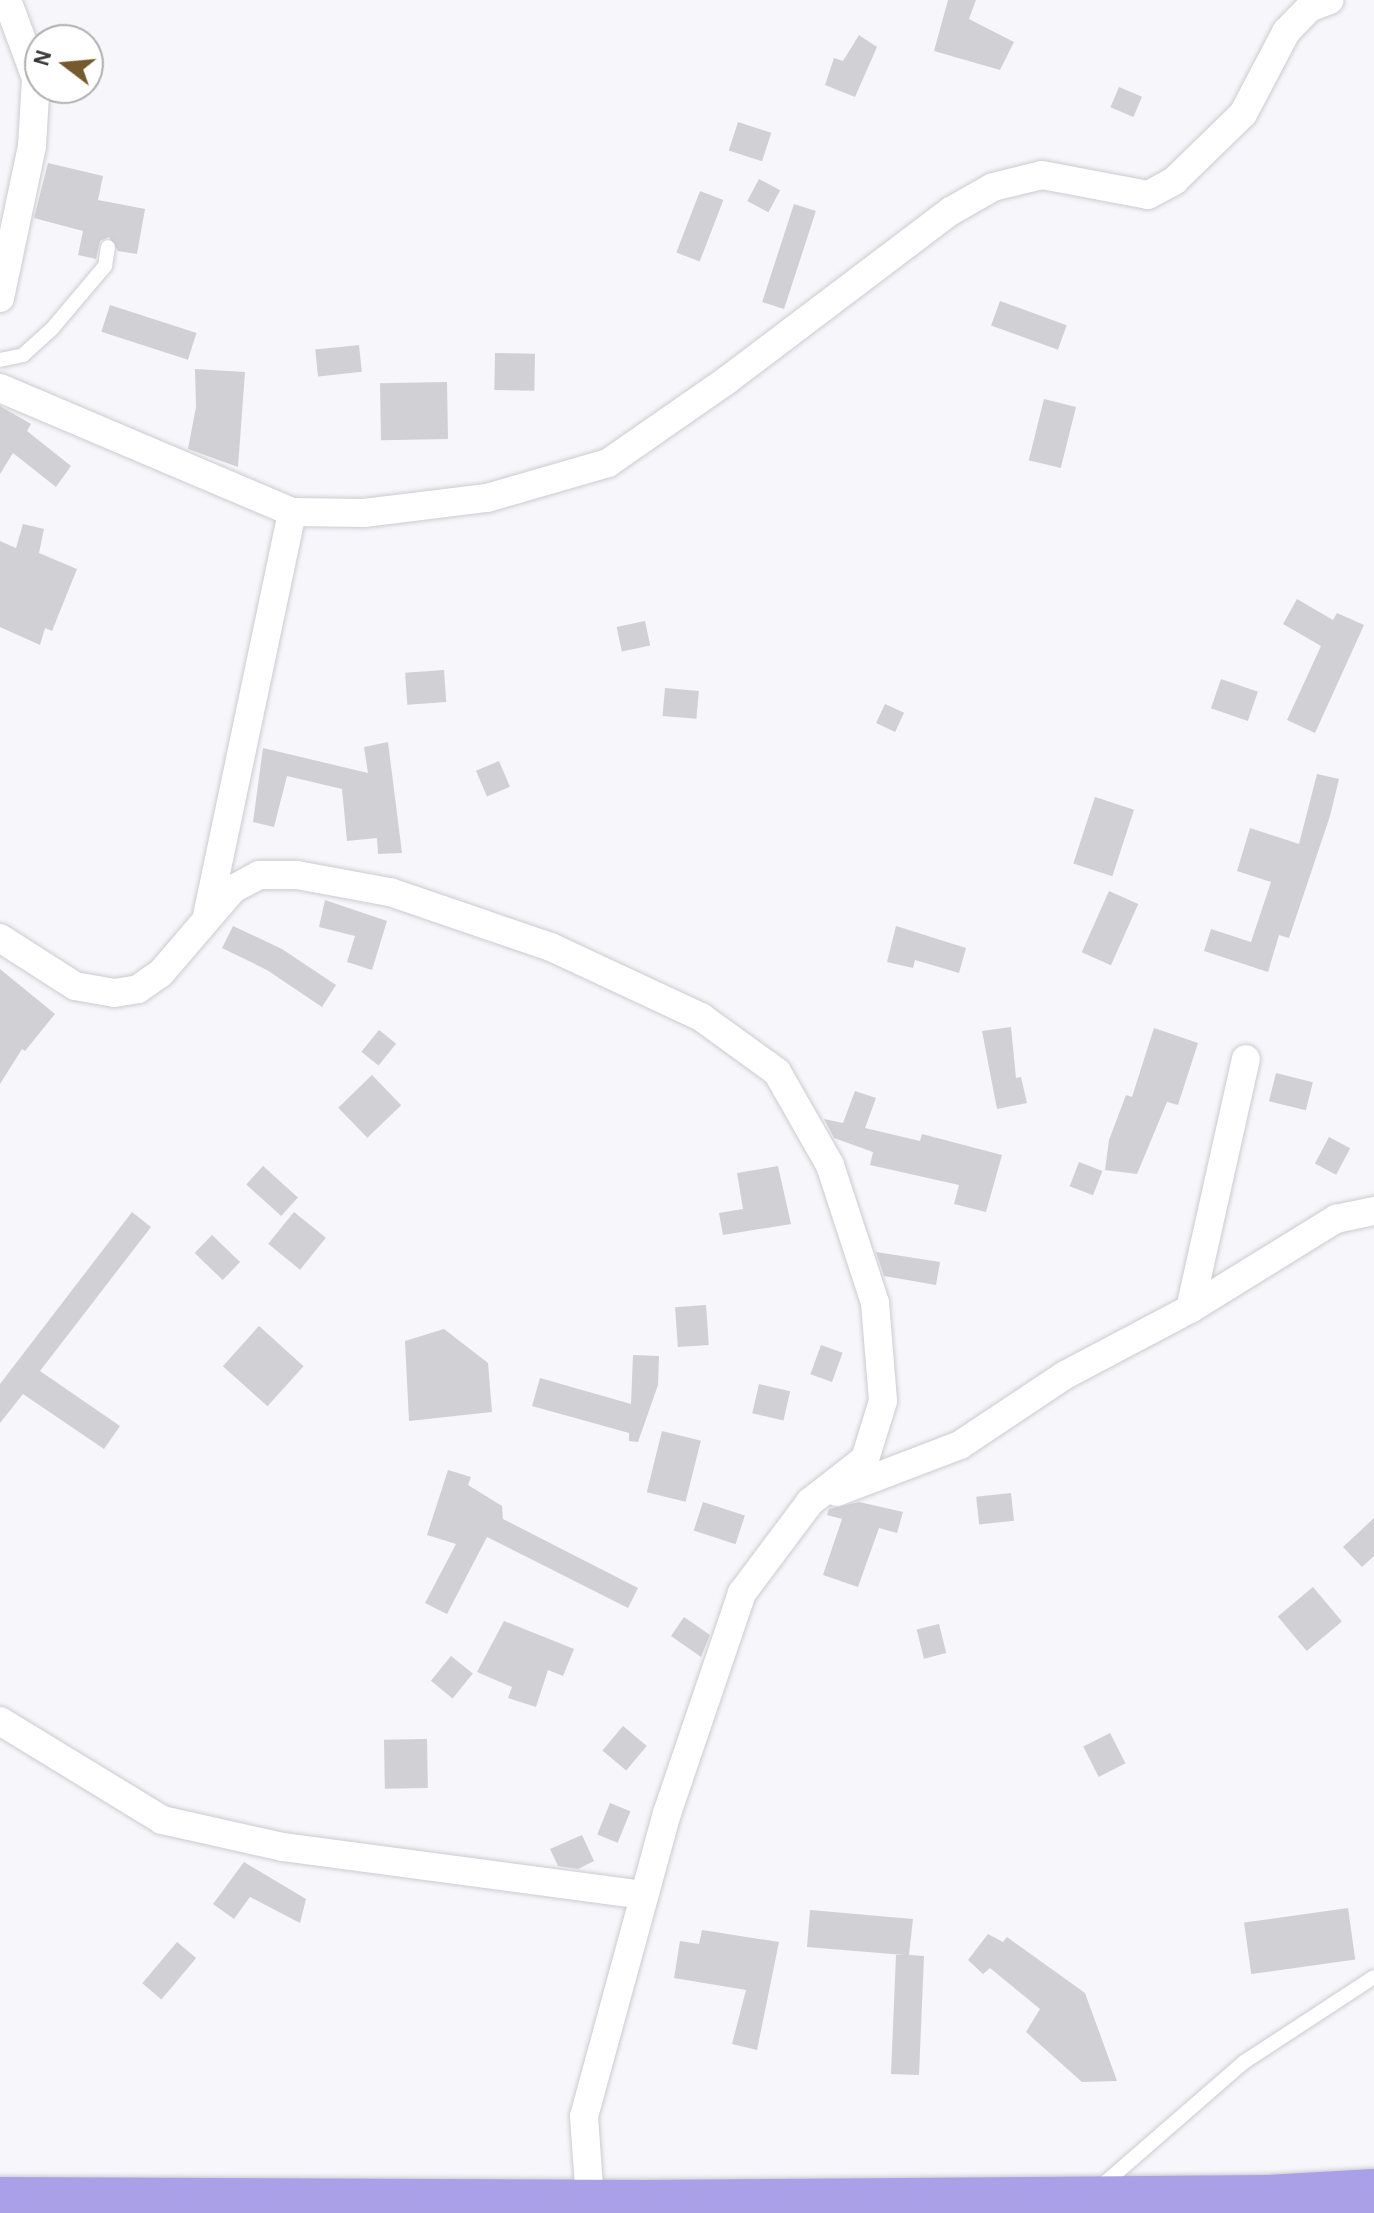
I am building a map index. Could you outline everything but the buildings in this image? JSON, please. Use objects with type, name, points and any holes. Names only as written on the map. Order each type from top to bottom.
[{"type":"highway","points":[[0,2199],[260,2208],[590,2202],[644,2207],[1268,2197],[1374,2191]]},
{"type":"street","points":[[0,298],[32,146],[36,78],[7,0]]},
{"type":"street","points":[[0,388],[292,512],[364,513],[487,498],[608,463],[726,381],[951,211],[993,187],[1042,175],[1148,195],[1174,181],[1243,114],[1286,32],[1309,8],[1330,0]]},
{"type":"street","points":[[207,916],[292,512]]},
{"type":"street","points":[[0,938],[75,986],[114,993],[138,989],[161,973],[233,889],[259,875],[297,875],[390,892],[551,947],[701,1017],[777,1072],[830,1165],[875,1303],[883,1401],[865,1459],[810,1502],[742,1593],[644,1895],[584,2116],[590,2202]]},
{"type":"street","points":[[1190,1309],[1246,1059]]},
{"type":"street","points":[[810,1502],[960,1445],[1065,1375],[1190,1309],[1336,1219],[1374,1211]]},
{"type":"street","points":[[0,1721],[162,1820],[283,1847],[644,1895]]},
{"type":"lane","points":[[0,360],[23,355],[51,330],[105,266],[108,247]]},
{"type":"lane","points":[[1088,2198],[1244,2062],[1374,1977]]}]
